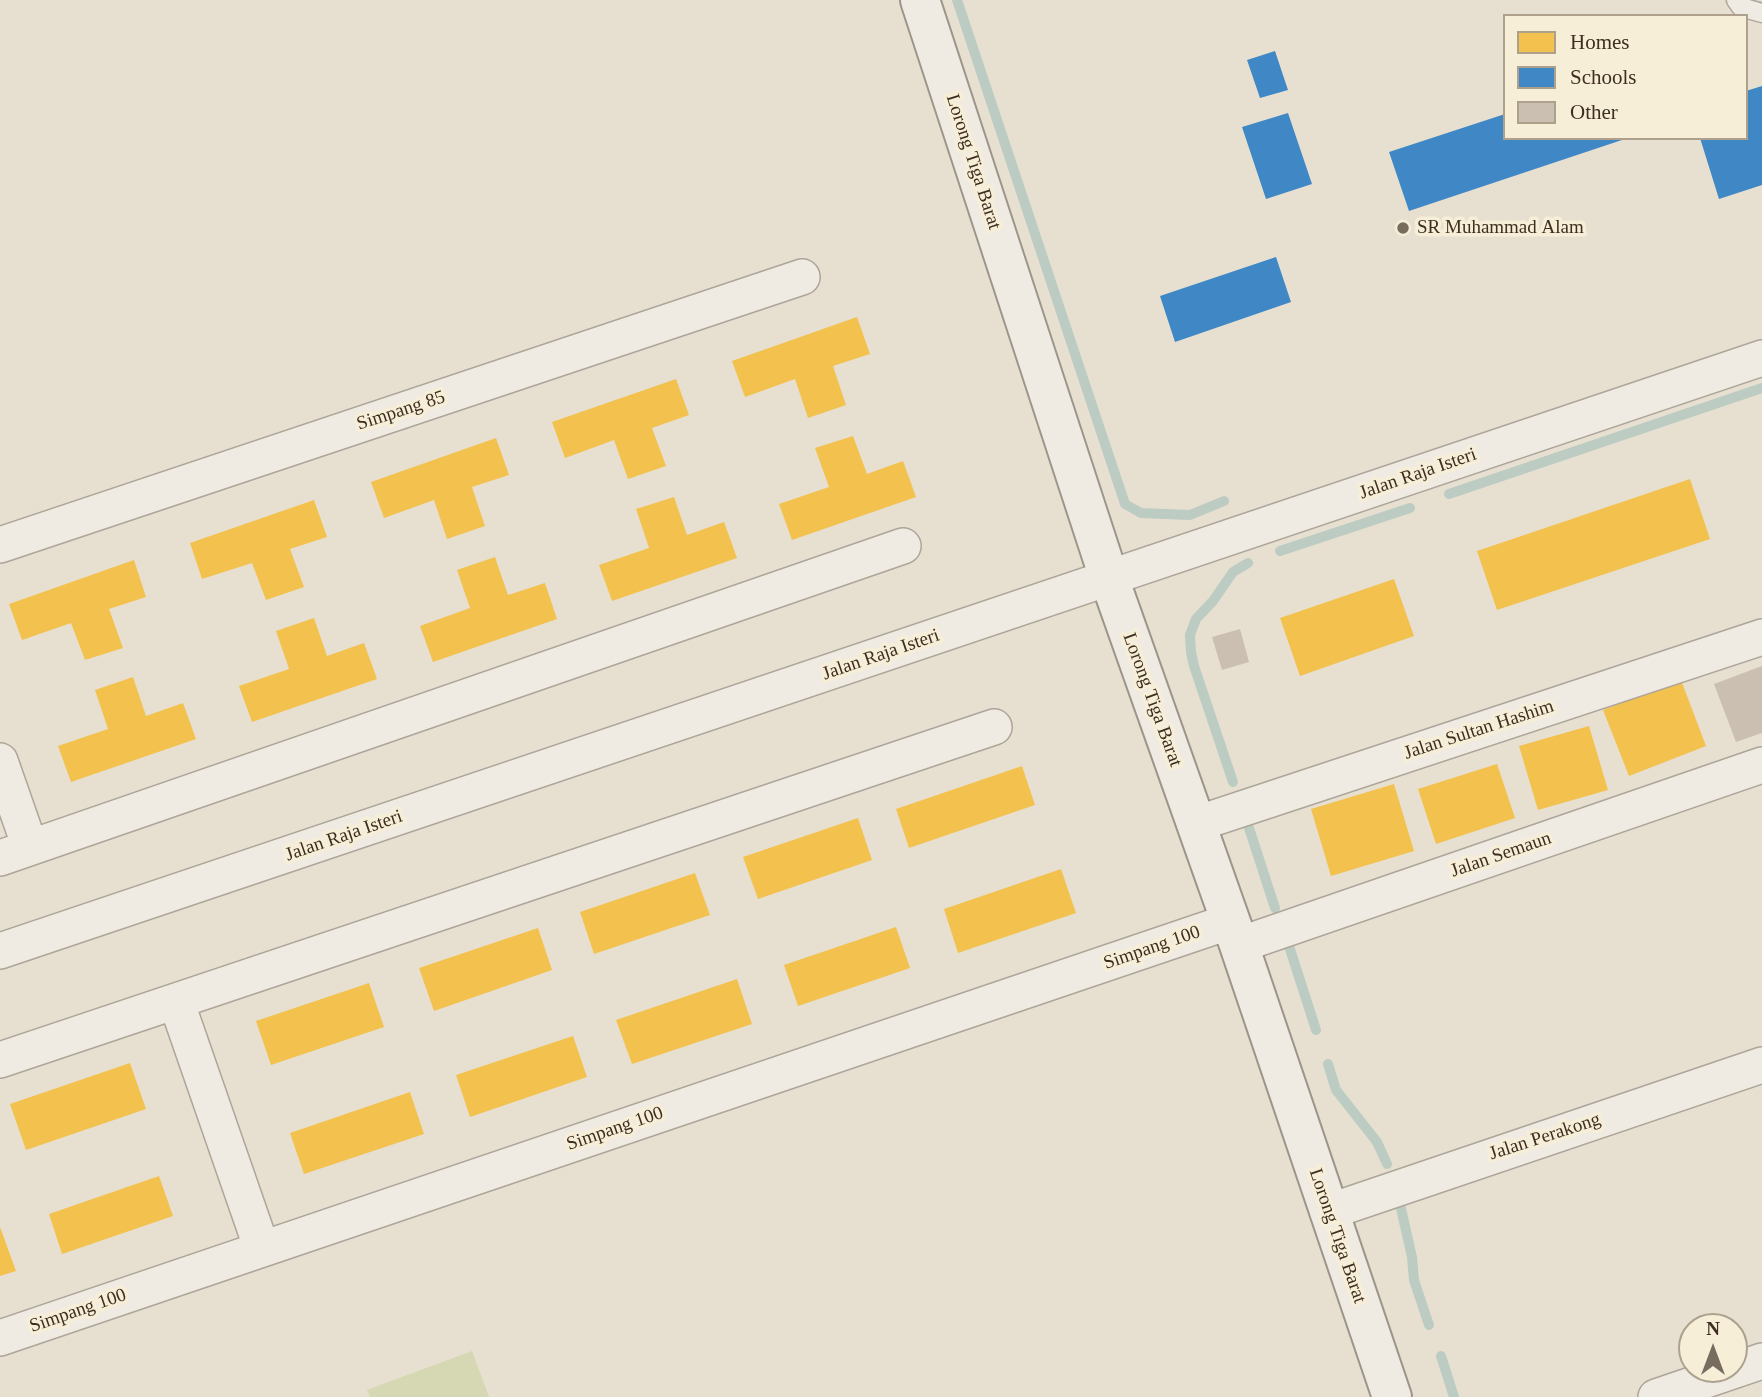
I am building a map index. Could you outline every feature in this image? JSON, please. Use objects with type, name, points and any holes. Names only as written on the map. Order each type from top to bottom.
[{"type":"main road","name":"Lorong Tiga Barat","points":[[920,0],[1109,578],[1235,933],[1392,1397]]},
{"type":"street","name":"Simpang 85","points":[[0,545],[802,277]]},
{"type":"street","name":"Jalan Raja Isteri","points":[[0,951],[1762,358]]},
{"type":"street","points":[[0,761],[15,852],[903,546]]},
{"type":"street","name":"Jalan Sultan Hashim","points":[[1196,824],[1762,637]]},
{"type":"street","points":[[0,1060],[994,727]]},
{"type":"street","name":"Jalan Semaun","points":[[1235,933],[1762,765]]},
{"type":"street","name":"Simpang 100","points":[[0,1338],[261,1249],[1235,933]]},
{"type":"street","points":[[176,1001],[261,1249]]},
{"type":"street","name":"Jalan Perakong","points":[[1328,1212],[1762,1065]]},
{"type":"street","points":[[1656,1397],[1762,1361]]},
{"type":"lane","points":[[1735,0],[1741,8],[1762,13]]},
{"type":"green space","points":[[472,1351],[489,1397],[370,1397],[367,1390]]},
{"type":"building: Homes","points":[[857,317],[870,354],[833,366],[846,405],[808,418],[795,379],[745,397],[732,361]]},
{"type":"building: Homes","points":[[676,379],[689,415],[652,428],[666,466],[628,479],[614,440],[565,458],[552,422]]},
{"type":"building: Homes","points":[[853,436],[867,474],[903,461],[916,497],[792,540],[779,504],[829,487],[815,448]]},
{"type":"building: Homes","points":[[496,438],[509,475],[472,487],[485,526],[447,539],[434,500],[384,518],[371,482]]},
{"type":"building: Homes","points":[[1690,479],[1710,539],[1497,610],[1477,551]]},
{"type":"building: Homes","points":[[674,497],[687,535],[724,522],[737,558],[612,601],[599,565],[649,548],[636,509]]},
{"type":"building: Homes","points":[[314,500],[327,537],[290,549],[304,587],[266,600],[252,563],[202,579],[190,543]]},
{"type":"building: Homes","points":[[495,557],[508,595],[545,583],[557,619],[433,662],[420,626],[470,608],[457,570]]},
{"type":"building: Homes","points":[[134,560],[146,597],[109,609],[123,648],[85,660],[71,623],[22,640],[9,604]]},
{"type":"building: Homes","points":[[1394,579],[1414,636],[1300,676],[1280,618]]},
{"type":"building: Homes","points":[[314,618],[327,656],[364,643],[377,679],[252,722],[239,686],[289,669],[276,631]]},
{"type":"building: Homes","points":[[133,677],[146,716],[183,703],[196,739],[71,782],[58,746],[108,729],[95,690]]},
{"type":"building: Homes","points":[[1681,680],[1706,746],[1629,776],[1603,710]]},
{"type":"building: Homes","points":[[1589,726],[1608,790],[1538,810],[1519,746]]},
{"type":"building: Homes","points":[[1497,764],[1515,818],[1436,844],[1418,789]]},
{"type":"building: Homes","points":[[1022,766],[1035,805],[909,848],[896,809]]},
{"type":"building: Homes","points":[[1394,784],[1414,851],[1331,876],[1311,809]]},
{"type":"building: Homes","points":[[858,818],[872,860],[758,899],[743,857]]},
{"type":"building: Homes","points":[[1061,869],[1076,913],[958,953],[944,909]]},
{"type":"building: Homes","points":[[695,873],[710,915],[594,954],[580,912]]},
{"type":"building: Homes","points":[[896,927],[910,968],[798,1006],[784,965]]},
{"type":"building: Homes","points":[[538,928],[552,970],[434,1011],[419,968]]},
{"type":"building: Homes","points":[[737,979],[752,1024],[632,1064],[616,1020]]},
{"type":"building: Homes","points":[[369,983],[384,1027],[271,1065],[256,1021]]},
{"type":"building: Homes","points":[[573,1036],[587,1077],[470,1117],[456,1075]]},
{"type":"building: Homes","points":[[130,1063],[146,1109],[26,1150],[10,1104]]},
{"type":"building: Homes","points":[[410,1092],[424,1134],[304,1174],[290,1133]]},
{"type":"building: Homes","points":[[159,1176],[173,1216],[62,1254],[49,1214]]},
{"type":"building: Homes","points":[[0,1227],[16,1271],[0,1276]]},
{"type":"building: Schools","points":[[1275,51],[1288,90],[1260,98],[1247,60]]},
{"type":"building: Schools","points":[[1762,86],[1762,185],[1719,199],[1701,140],[1748,140],[1748,90]]},
{"type":"building: Schools","points":[[1288,113],[1312,184],[1266,199],[1242,127]]},
{"type":"building: Schools","points":[[1503,115],[1503,140],[1622,140],[1409,211],[1389,152]]},
{"type":"building: Schools","points":[[1276,257],[1291,302],[1175,342],[1160,296]]},
{"type":"building: Other","points":[[1240,629],[1249,662],[1222,670],[1212,637]]},
{"type":"building: Other","points":[[1762,666],[1762,733],[1736,742],[1714,684]]},
{"type":"waterway","points":[[957,0],[1125,504],[1141,513],[1190,515],[1224,501]]},
{"type":"waterway","points":[[1449,494],[1762,388]]},
{"type":"waterway","points":[[1280,551],[1410,508]]},
{"type":"waterway","points":[[1233,782],[1194,666],[1190,635],[1196,619],[1213,601],[1233,572],[1248,563]]},
{"type":"waterway","points":[[1249,828],[1275,908]]},
{"type":"waterway","points":[[1289,946],[1316,1030]]},
{"type":"waterway","points":[[1328,1064],[1336,1090],[1377,1142],[1387,1164]]},
{"type":"waterway","points":[[1400,1204],[1412,1257],[1414,1280],[1429,1325]]},
{"type":"waterway","points":[[1441,1356],[1454,1397]]},
{"type":"place","name":"SR Muhammad Alam","points":[[1403,228]]}]
